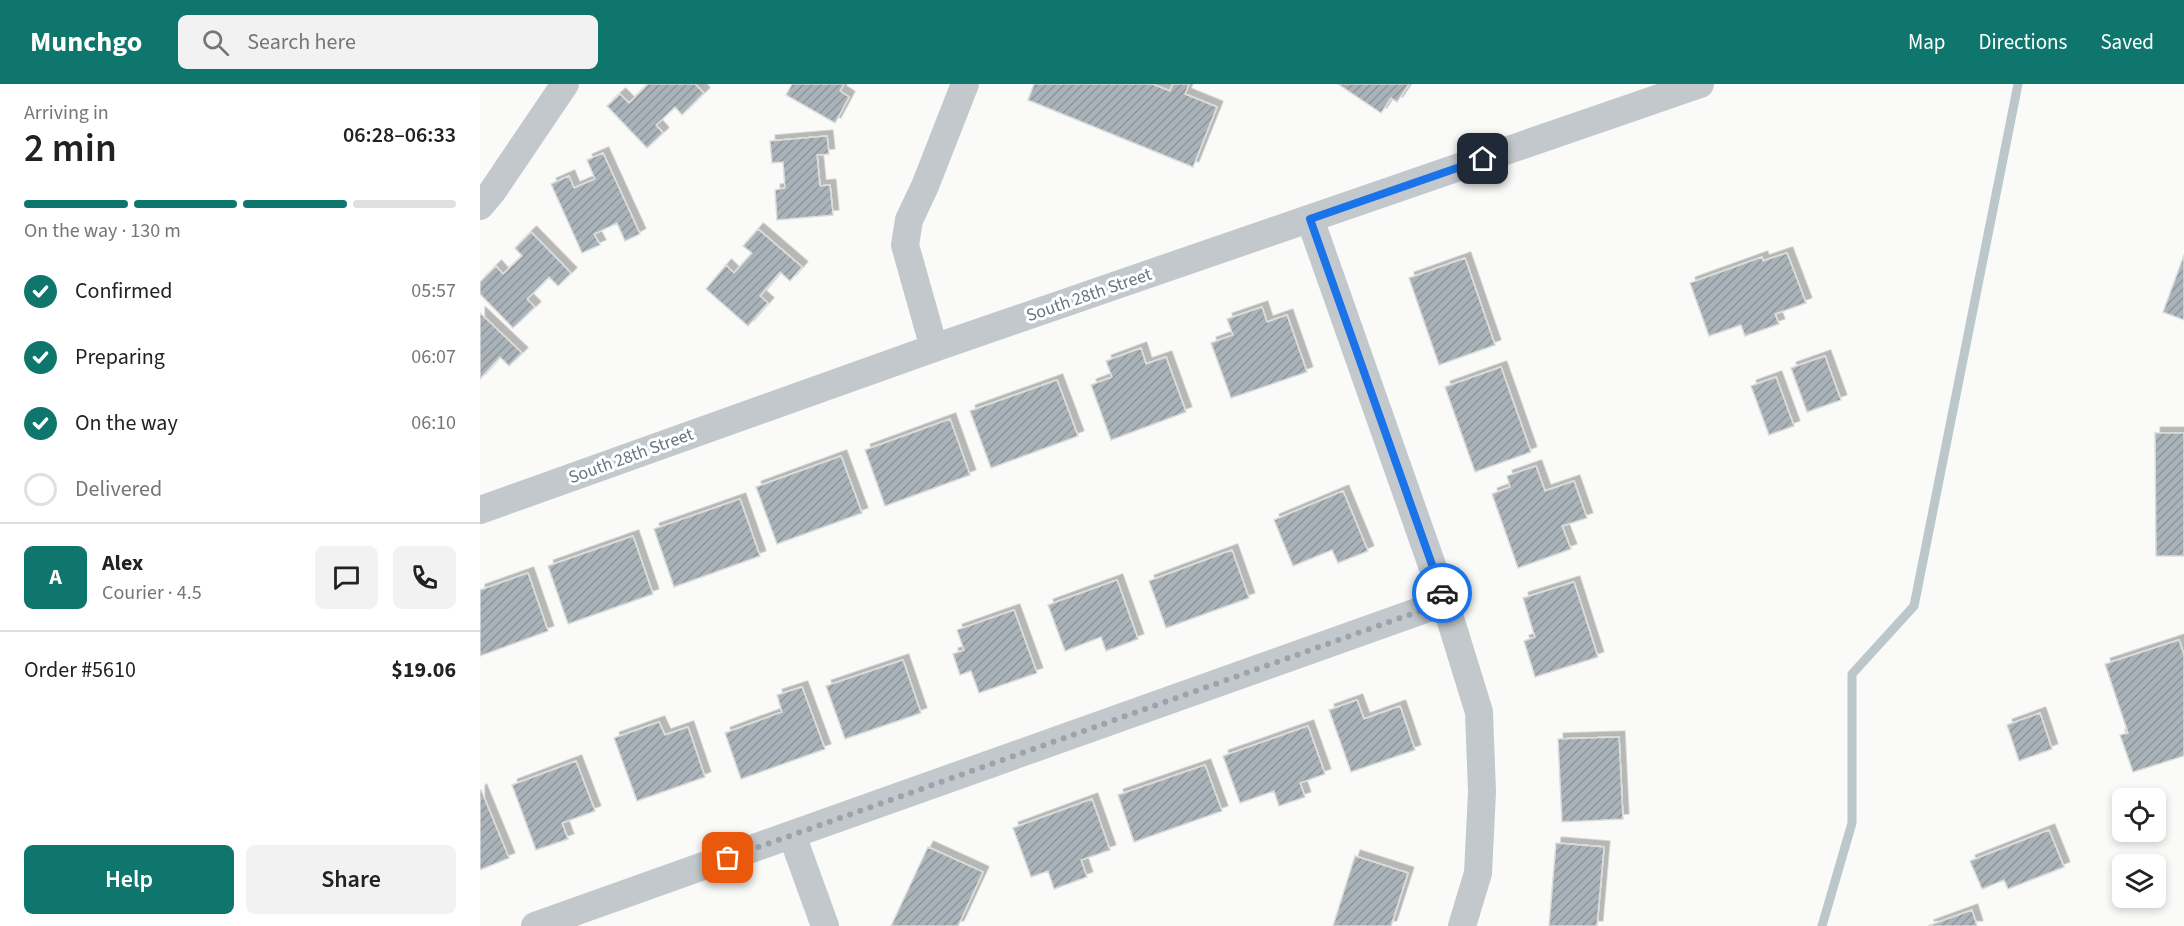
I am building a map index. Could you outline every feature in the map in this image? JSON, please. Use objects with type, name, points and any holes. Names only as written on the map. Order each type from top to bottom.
[{"type":"street","points":[[480,206],[492,192],[565,84]]},
{"type":"street","points":[[934,348],[905,245],[909,220],[925,186],[965,84]]},
{"type":"street","name":"South 28th Street","points":[[480,510],[934,348],[1700,84]]},
{"type":"street","points":[[1310,219],[1445,602],[1479,712],[1482,792],[1478,873],[1462,926]]},
{"type":"street","points":[[535,926],[1445,602]]},
{"type":"street","points":[[792,835],[825,926]]},
{"type":"building","points":[[648,84],[695,84],[704,93],[682,115],[675,107],[656,125],[663,133],[647,148],[607,106],[620,94],[629,103]]},
{"type":"building","points":[[792,84],[844,84],[840,91],[849,97],[835,123],[786,95]]},
{"type":"building","points":[[1034,84],[1152,84],[1170,91],[1173,84],[1189,84],[1185,94],[1217,107],[1193,167],[1028,100]]},
{"type":"building","points":[[1338,84],[1409,84],[1397,102],[1391,98],[1381,113]]},
{"type":"building","points":[[827,136],[829,154],[817,155],[820,186],[830,185],[833,215],[777,220],[775,190],[785,188],[783,162],[772,163],[770,141]]},
{"type":"building","points":[[603,153],[640,234],[625,241],[617,223],[594,234],[600,245],[582,253],[551,184],[569,176],[574,188],[595,179],[587,160]]},
{"type":"building","points":[[758,229],[802,267],[790,281],[780,272],[760,296],[768,303],[748,326],[706,289],[726,265],[734,273],[752,253],[743,246]]},
{"type":"building","points":[[531,232],[571,273],[558,286],[549,277],[527,299],[535,307],[513,328],[480,294],[480,282],[496,266],[503,274],[522,256],[515,248]]},
{"type":"building","points":[[1787,253],[1806,303],[1775,314],[1779,324],[1745,336],[1741,325],[1709,336],[1690,283],[1762,257],[1763,261]]},
{"type":"building","points":[[2184,255],[2184,320],[2163,312]]},
{"type":"building","points":[[1465,258],[1495,345],[1439,365],[1409,278]]},
{"type":"building","points":[[1262,307],[1267,322],[1287,315],[1307,372],[1231,398],[1211,343],[1233,335],[1227,319]]},
{"type":"building","points":[[480,313],[522,353],[509,366],[500,357],[480,379]]},
{"type":"building","points":[[1141,348],[1146,364],[1166,357],[1186,412],[1111,440],[1091,385],[1112,377],[1106,361]]},
{"type":"building","points":[[1825,356],[1841,400],[1807,412],[1791,368]]},
{"type":"building","points":[[1501,367],[1531,452],[1475,472],[1445,387]]},
{"type":"building","points":[[1776,377],[1794,426],[1769,435],[1751,386]]},
{"type":"building","points":[[1057,380],[1078,436],[991,468],[970,411]]},
{"type":"building","points":[[950,419],[970,475],[885,506],[865,450]]},
{"type":"building","points":[[2155,433],[2184,433],[2184,556],[2156,556]]},
{"type":"building","points":[[841,456],[862,513],[777,544],[756,487]]},
{"type":"building","points":[[1536,466],[1545,491],[1574,481],[1587,518],[1562,526],[1571,549],[1518,568],[1492,494],[1510,487],[1507,476]]},
{"type":"building","points":[[1343,491],[1368,551],[1338,563],[1332,550],[1293,566],[1274,520]]},
{"type":"building","points":[[740,499],[760,556],[674,587],[654,529]]},
{"type":"building","points":[[633,536],[653,594],[568,624],[548,566]]},
{"type":"building","points":[[1232,550],[1249,598],[1166,628],[1149,581]]},
{"type":"building","points":[[528,573],[548,631],[480,656],[480,590]]},
{"type":"building","points":[[1117,580],[1138,639],[1106,651],[1101,637],[1065,651],[1048,605]]},
{"type":"building","points":[[1574,582],[1598,657],[1535,677],[1524,641],[1535,637],[1523,598]]},
{"type":"building","points":[[1014,610],[1037,673],[979,693],[971,671],[960,675],[953,654],[964,650],[957,630]]},
{"type":"building","points":[[2179,640],[2184,655],[2184,756],[2133,772],[2120,735],[2128,733],[2105,664]]},
{"type":"building","points":[[903,660],[921,713],[845,739],[826,686]]},
{"type":"building","points":[[802,687],[825,749],[741,779],[725,733],[782,712],[777,695]]},
{"type":"building","points":[[1357,700],[1364,719],[1400,706],[1415,750],[1351,772],[1329,710]]},
{"type":"building","points":[[2040,713],[2052,749],[2019,761],[2007,725]]},
{"type":"building","points":[[659,722],[665,735],[688,727],[705,777],[637,801],[614,738]]},
{"type":"building","points":[[1308,726],[1325,774],[1300,783],[1305,797],[1279,806],[1274,791],[1240,803],[1223,756]]},
{"type":"building","points":[[1619,737],[1623,819],[1562,822],[1558,739]]},
{"type":"building","points":[[576,761],[595,811],[562,823],[568,839],[536,850],[512,785]]},
{"type":"building","points":[[1205,765],[1222,811],[1134,842],[1118,795]]},
{"type":"building","points":[[480,791],[509,858],[480,870]]},
{"type":"building","points":[[1092,799],[1110,850],[1081,860],[1087,877],[1054,889],[1048,871],[1031,877],[1013,828]]},
{"type":"building","points":[[2049,830],[2064,867],[2008,889],[2004,880],[1982,889],[1970,861]]},
{"type":"building","points":[[1556,843],[1604,847],[1597,926],[1549,926]]},
{"type":"building","points":[[928,847],[983,872],[958,926],[891,926]]},
{"type":"building","points":[[1355,856],[1408,873],[1391,926],[1333,926]]},
{"type":"building","points":[[1972,910],[1977,926],[1928,926]]},
{"type":"waterway","points":[[1822,926],[1852,823],[1852,674],[1914,606],[2018,84]]},
{"type":"way so far","points":[[728,858],[1445,602],[1442,593]]},
{"type":"route","points":[[1442,593],[1310,219],[1483,159]]}]
